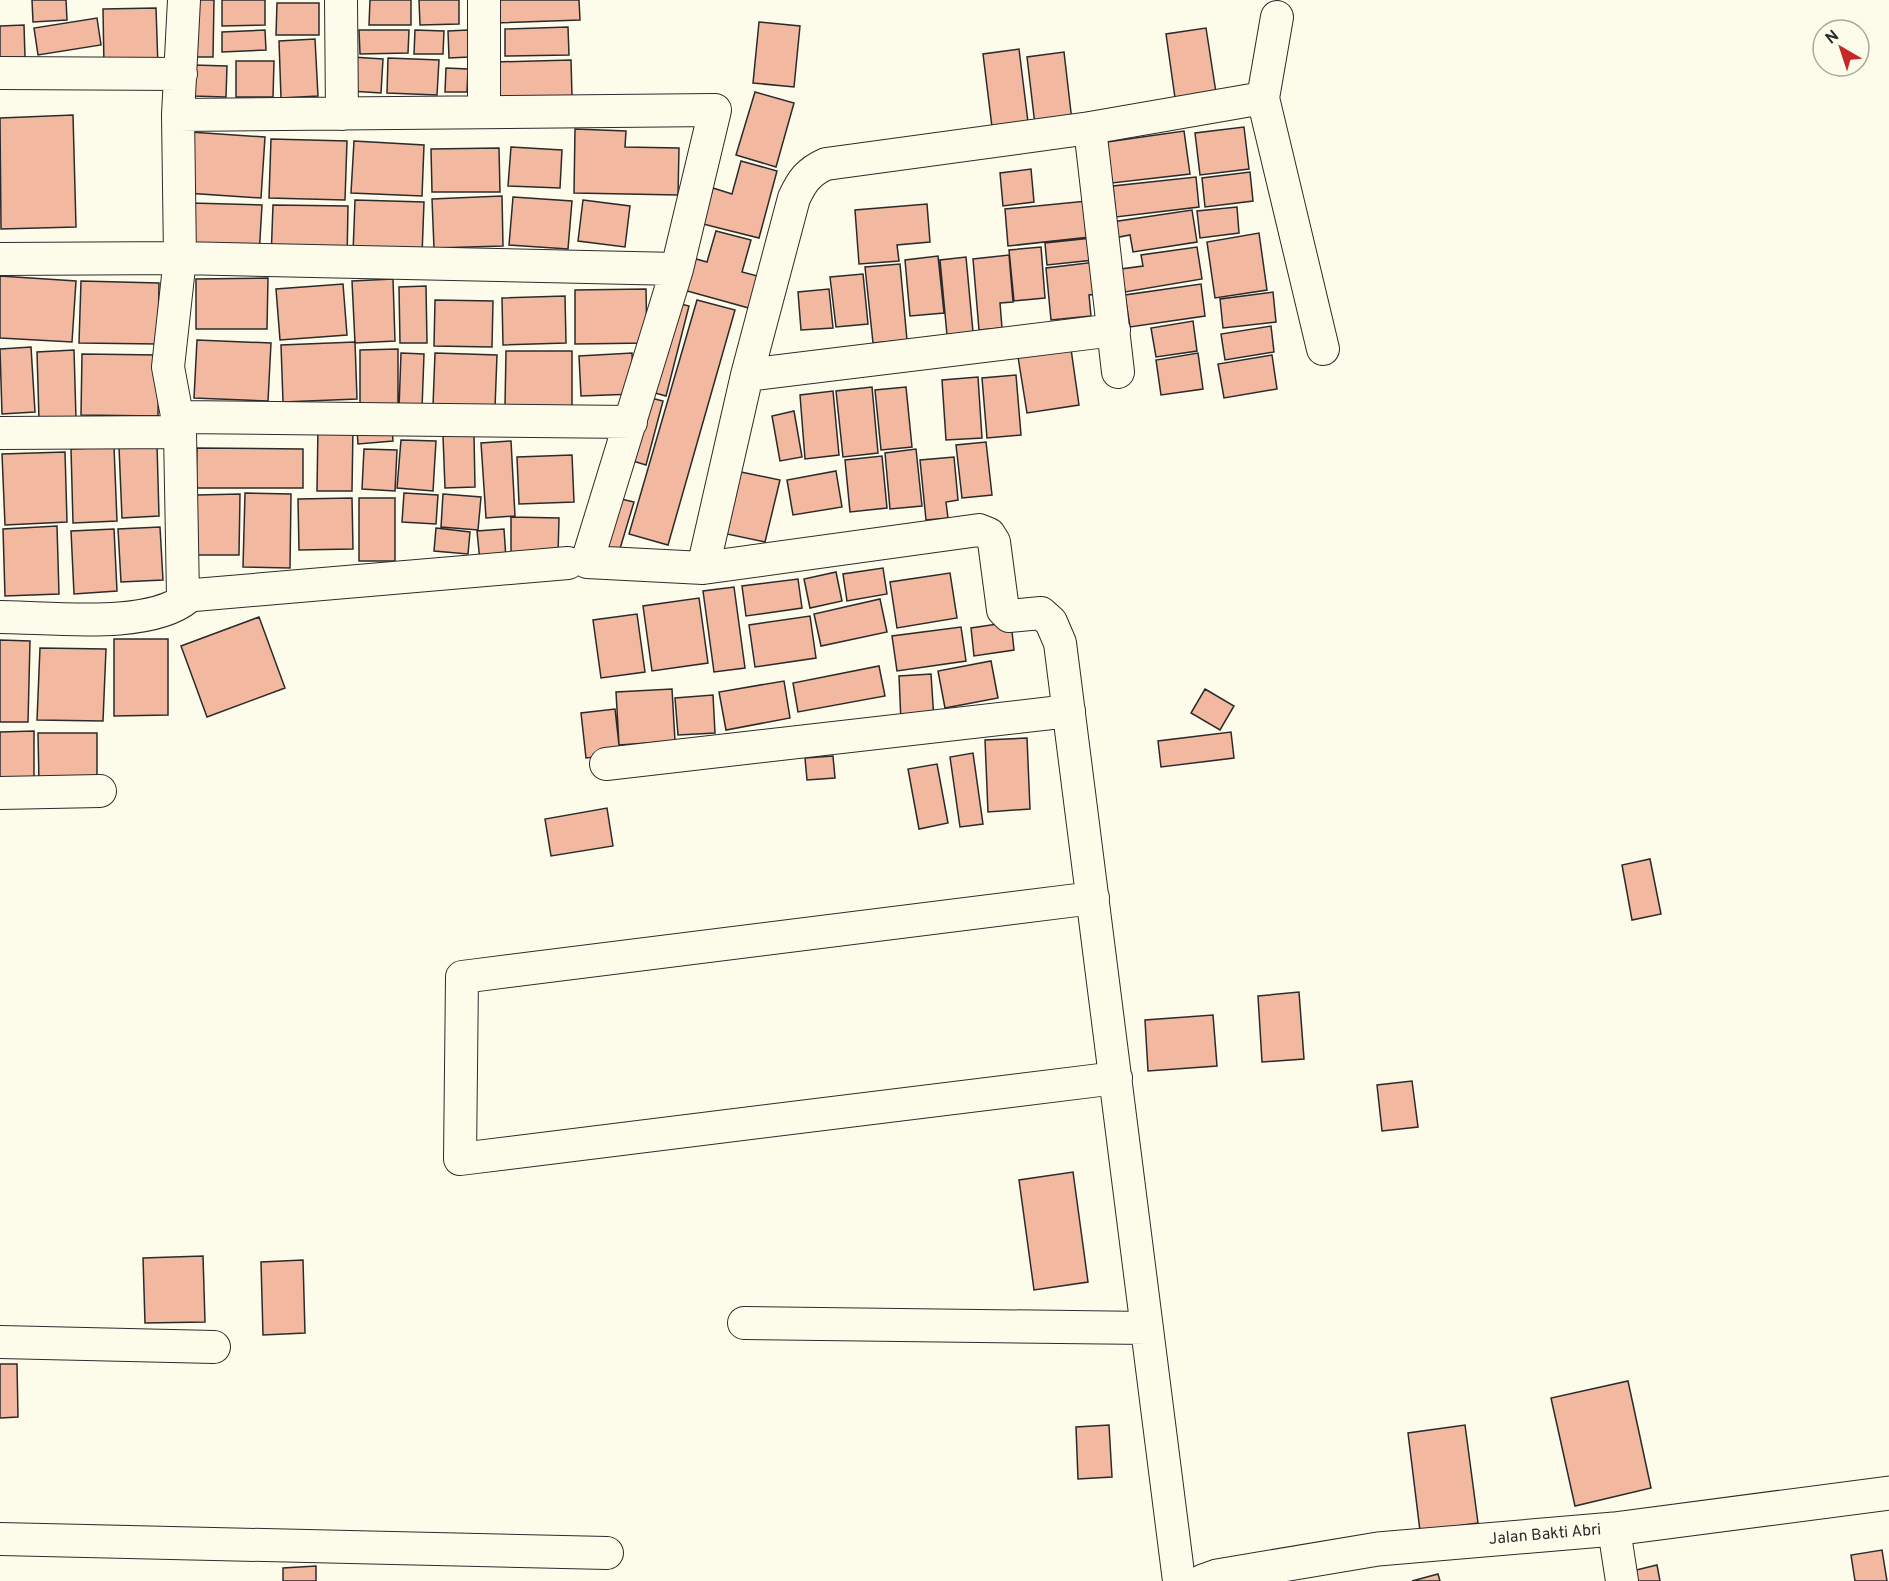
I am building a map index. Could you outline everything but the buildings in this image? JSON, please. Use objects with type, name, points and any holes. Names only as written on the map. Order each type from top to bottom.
[{"type":"street","points":[[0,617],[136,618],[174,609],[187,598],[183,596],[178,424],[168,366],[180,258],[178,115],[184,0]]},
{"type":"street","points":[[341,0],[342,114]]},
{"type":"street","points":[[484,0],[484,112]]},
{"type":"street","points":[[1277,17],[1263,98],[1323,349]]},
{"type":"street","points":[[0,74],[181,74]]},
{"type":"street","points":[[703,568],[747,375],[794,198],[803,179],[813,170],[826,164],[1090,128],[1263,98]]},
{"type":"street","points":[[178,115],[715,110],[676,269],[587,562],[703,568],[979,530],[989,534],[994,542],[1003,610],[1009,616],[1041,613],[1051,622],[1060,643],[1179,1581]]},
{"type":"street","points":[[1090,128],[1118,372]]},
{"type":"street","points":[[0,259],[180,258],[676,269]]},
{"type":"street","points":[[747,375],[1114,330]]},
{"type":"street","points":[[0,433],[178,424],[631,422]]},
{"type":"street","points":[[183,596],[568,563]]},
{"type":"street","points":[[606,764],[1069,711]]},
{"type":"street","points":[[0,793],[100,791]]},
{"type":"street","points":[[1093,898],[462,977],[460,1159],[1116,1078]]},
{"type":"street","points":[[744,1323],[1147,1328]]},
{"type":"street","points":[[0,1342],[214,1347]]},
{"type":"street","name":"Jalan Bakti Abri","points":[[1203,1581],[1217,1576],[1378,1549],[1614,1529],[1889,1493]]},
{"type":"street","points":[[1614,1529],[1622,1581]]},
{"type":"street","points":[[0,1539],[607,1554]]}]
